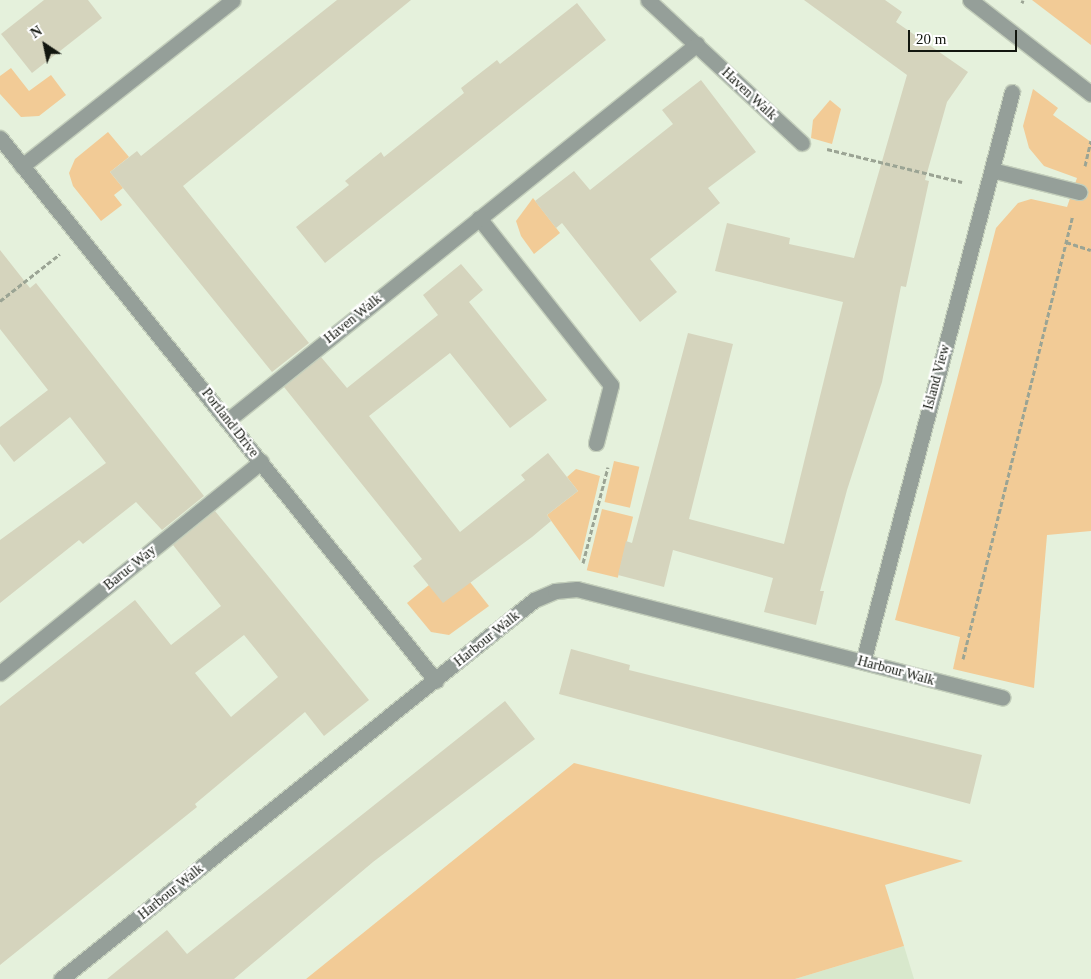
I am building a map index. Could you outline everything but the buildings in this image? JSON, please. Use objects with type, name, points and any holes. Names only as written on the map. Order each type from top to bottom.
[{"type":"street","points":[[22,166],[233,0]]},
{"type":"street","name":"Haven Walk","points":[[648,0],[802,143]]},
{"type":"street","points":[[970,0],[1091,94]]},
{"type":"street","name":"Haven Walk","points":[[228,420],[696,44]]},
{"type":"street","name":"Island View","points":[[863,662],[1012,92]]},
{"type":"street","name":"Portland Drive","points":[[0,138],[436,681]]},
{"type":"street","points":[[992,170],[1078,192]]},
{"type":"street","points":[[479,218],[611,385],[596,443]]},
{"type":"street","name":"Baruc Way","points":[[0,673],[261,462]]},
{"type":"street","name":"Harbour Walk","points":[[62,979],[436,681],[534,600],[555,591],[577,589],[1002,697]]},
{"type":"path","points":[[956,686],[1091,141]]},
{"type":"path","points":[[802,143],[987,188]]},
{"type":"path","points":[[0,301],[80,238]]},
{"type":"path","points":[[1066,242],[1091,250]]},
{"type":"path","points":[[577,589],[613,448],[596,443]]},
{"type":"shaded area","points":[[1032,0],[1091,0],[1091,45]]},
{"type":"shaded area","points":[[11,68],[29,91],[51,75],[66,95],[39,116],[21,117],[0,94],[0,76]]},
{"type":"shaded area","points":[[1033,89],[1058,108],[1053,115],[1091,142],[1091,531],[1047,535],[1034,688],[953,669],[960,637],[895,620],[996,228],[1018,203],[1031,199],[1067,207],[1077,178],[1044,166],[1029,148],[1023,126]]},
{"type":"shaded area","points":[[830,100],[841,109],[832,144],[811,138],[813,120]]},
{"type":"shaded area","points":[[108,132],[129,157],[110,172],[123,188],[114,195],[122,205],[101,221],[73,186],[69,173],[75,159]]},
{"type":"shaded area","points":[[533,198],[560,233],[534,254],[521,236],[516,221]]},
{"type":"shaded area","points":[[614,461],[639,467],[630,508],[605,502]]},
{"type":"shaded area","points":[[576,469],[600,476],[580,561],[547,515],[578,491],[567,477]]},
{"type":"shaded area","points":[[602,509],[633,517],[618,578],[587,570]]},
{"type":"shaded area","points":[[470,582],[489,606],[449,635],[431,632],[407,603],[429,585]]},
{"type":"shaded area","points":[[574,763],[963,861],[885,885],[904,946],[795,979],[306,979]]},
{"type":"shaded area","points":[[904,946],[914,979],[795,979]]}]
